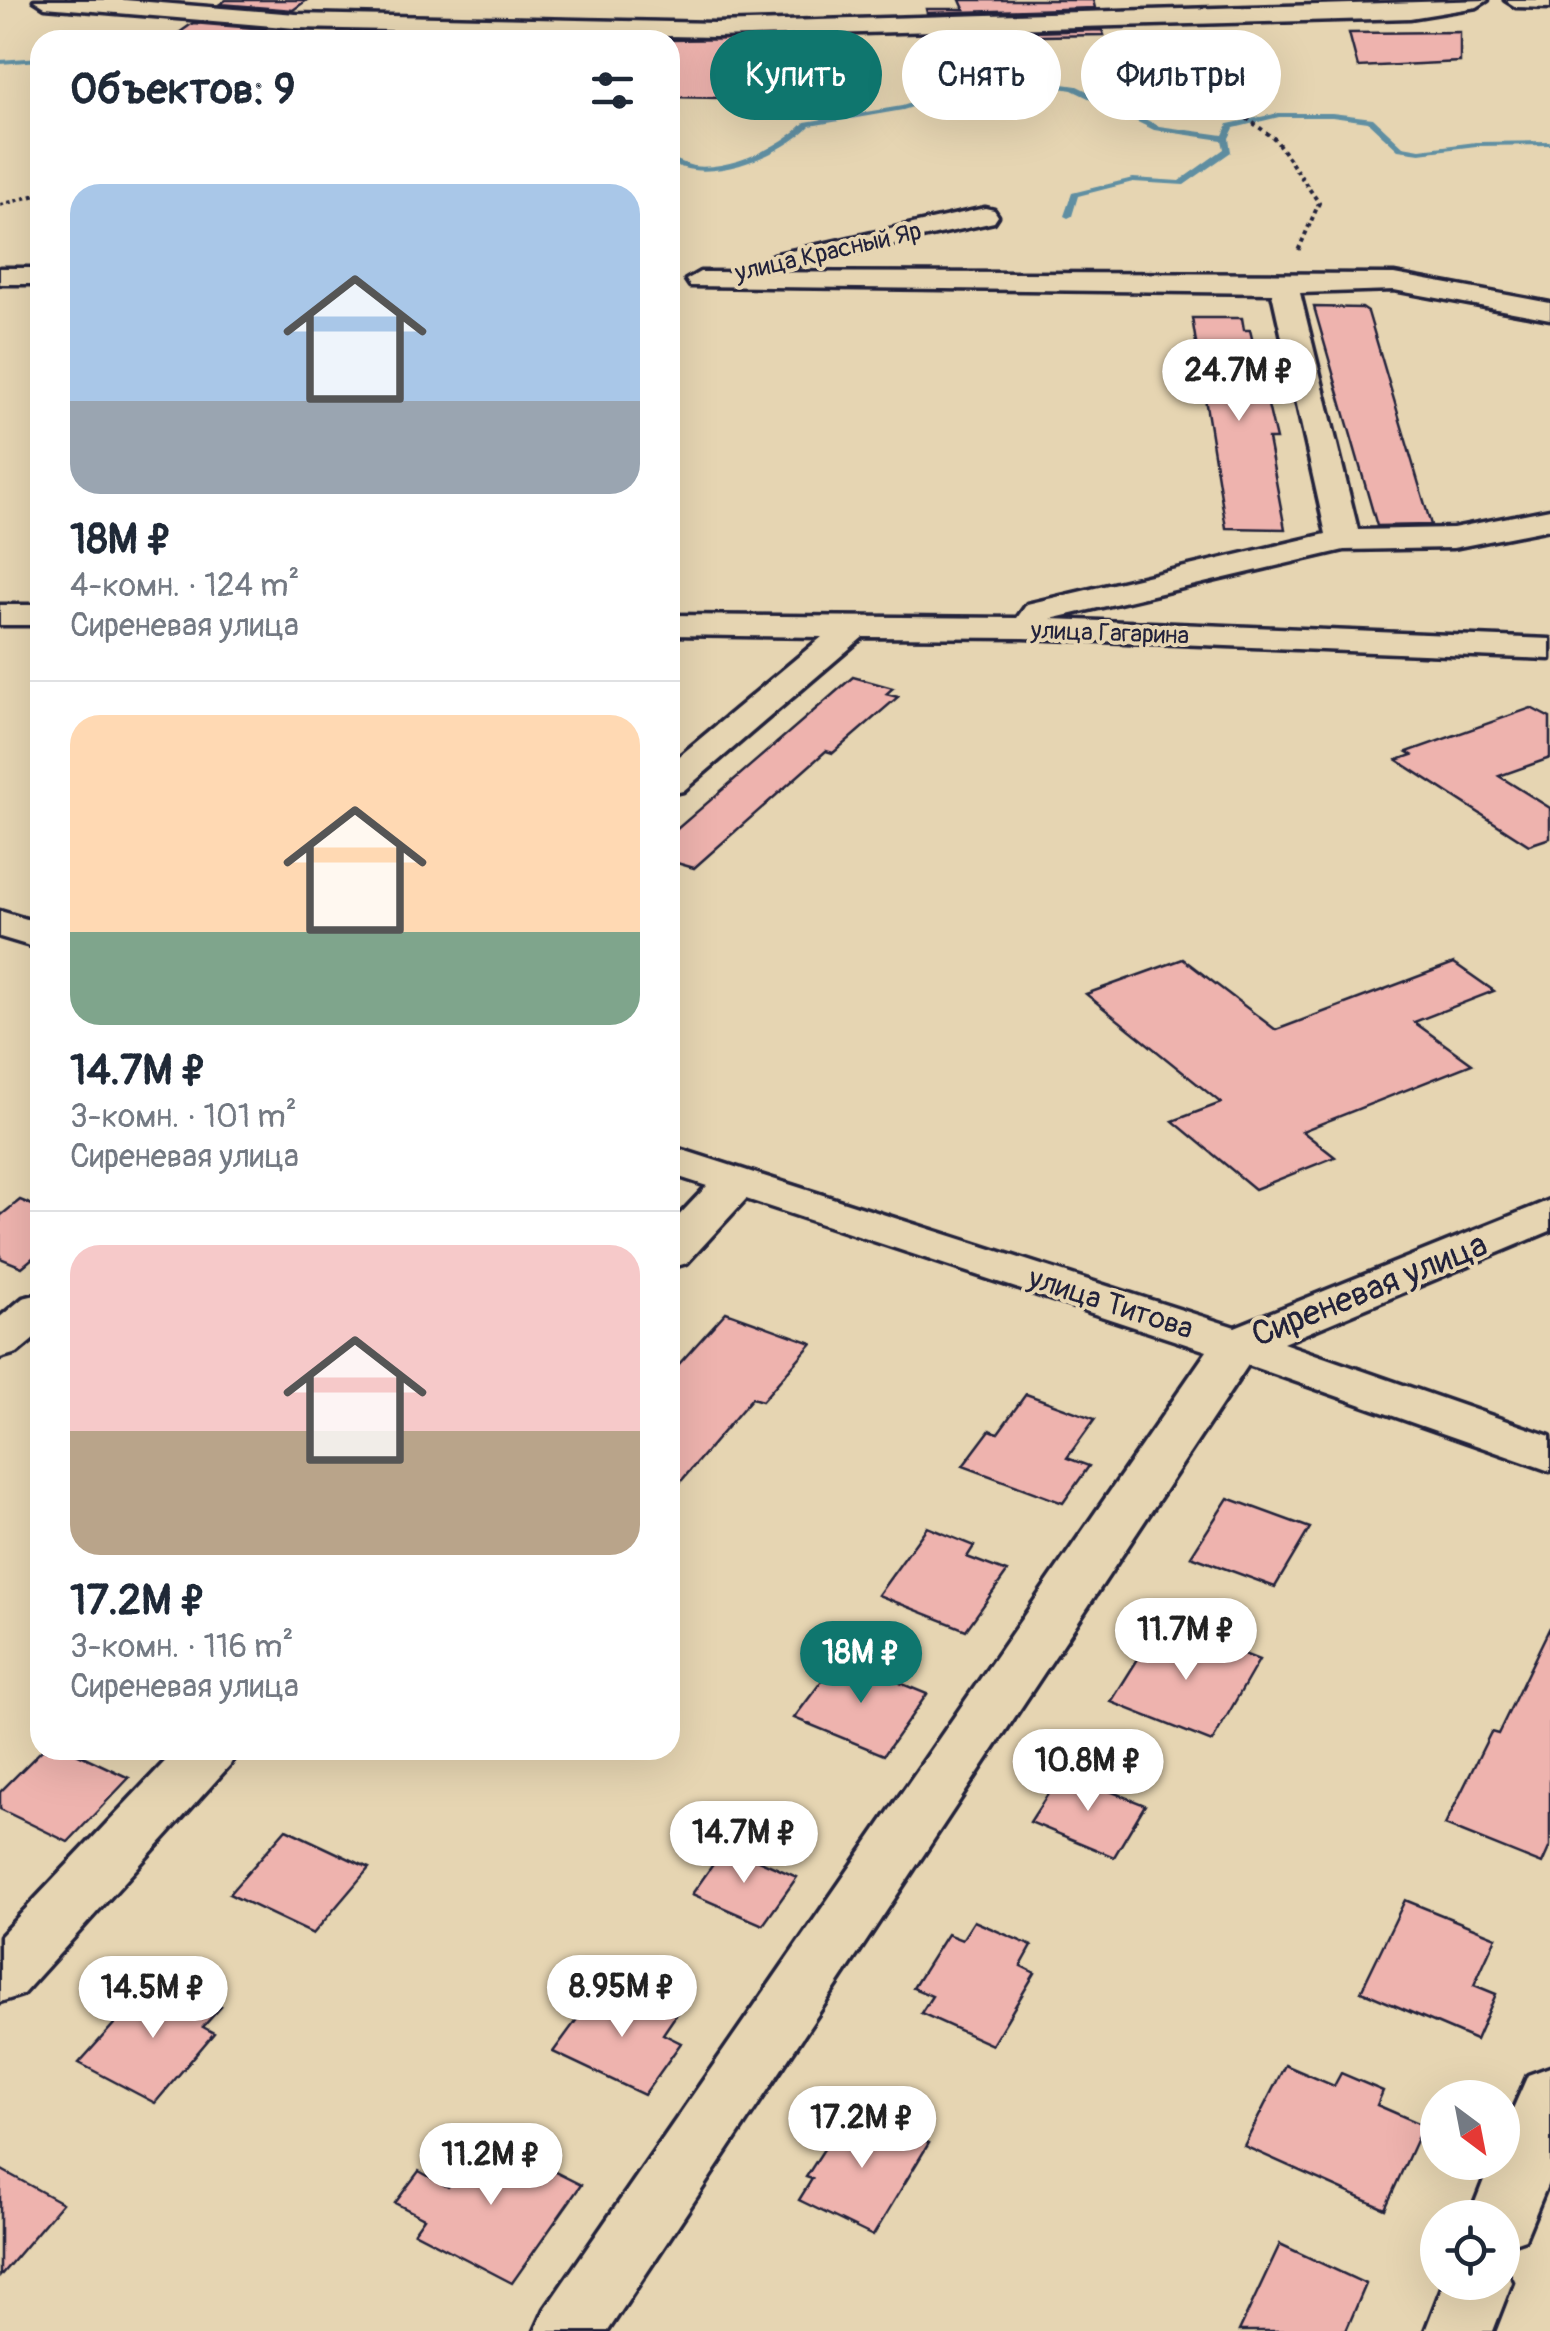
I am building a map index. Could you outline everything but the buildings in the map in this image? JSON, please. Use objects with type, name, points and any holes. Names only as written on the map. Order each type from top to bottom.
[{"type":"street","points":[[45,0],[296,21],[695,30],[1141,8],[1410,10],[1477,0]]},
{"type":"street","points":[[1516,0],[1550,1]]},
{"type":"street","name":"улица Красный Яр","points":[[680,280],[700,280],[986,216]]},
{"type":"street","points":[[0,276],[30,276]]},
{"type":"street","points":[[700,280],[1284,285],[1394,282],[1550,311]]},
{"type":"street","points":[[1284,285],[1344,540]]},
{"type":"street","points":[[1024,628],[1040,611],[1344,540],[1453,538],[1550,519]]},
{"type":"street","points":[[0,615],[30,615]]},
{"type":"street","name":"улица Гагарина","points":[[680,625],[1024,628],[1534,650]]},
{"type":"street","points":[[680,775],[853,628]]},
{"type":"street","points":[[1534,650],[1550,668]]},
{"type":"street","points":[[0,924],[30,934]]},
{"type":"street","name":"улица Титова","points":[[680,1163],[1237,1344],[1550,1454]]},
{"type":"street","points":[[680,1242],[735,1183]]},
{"type":"street","name":"Сиреневая улица","points":[[568,2331],[1237,1344],[1550,1214]]},
{"type":"street","points":[[0,1342],[30,1318]]},
{"type":"street","points":[[0,1977],[201,1760]]},
{"type":"street","points":[[1509,2200],[1550,2094]]},
{"type":"street","points":[[1459,2331],[1471,2300]]},
{"type":"path","points":[[1141,8],[1170,62],[1240,118],[1275,139],[1319,202],[1284,285]]},
{"type":"path","points":[[0,204],[30,196]]},
{"type":"waterway","points":[[0,62],[30,60]]},
{"type":"waterway","points":[[680,164],[692,168],[720,167],[772,150],[808,124],[903,108],[955,91],[1035,82],[1074,88],[1157,128],[1225,138]]},
{"type":"waterway","points":[[1225,138],[1231,126],[1279,115],[1332,115],[1370,120],[1401,148],[1420,151],[1476,144],[1550,143]]},
{"type":"waterway","points":[[1068,216],[1075,195],[1133,180],[1181,183],[1228,150],[1225,138]]}]
